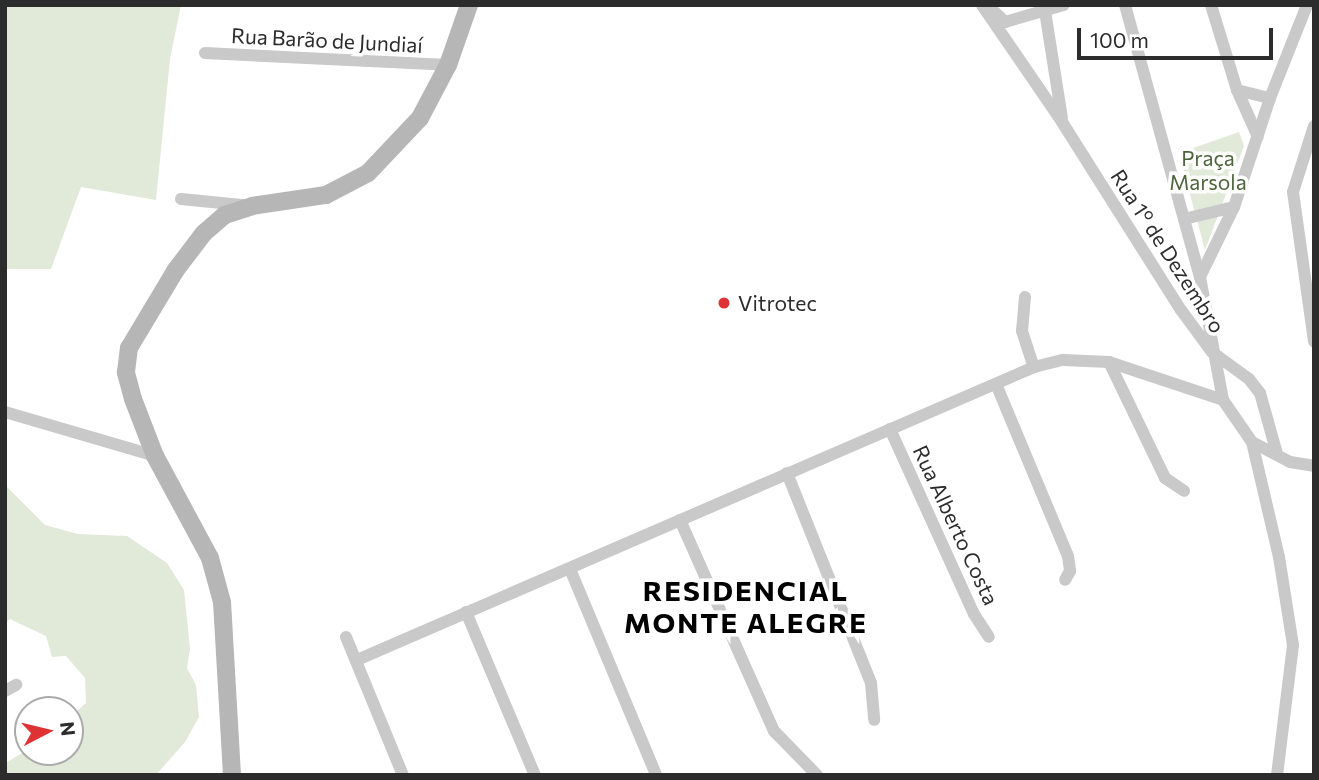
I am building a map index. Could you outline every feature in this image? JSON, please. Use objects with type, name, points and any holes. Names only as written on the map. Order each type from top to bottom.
[{"type":"main road","points":[[232,775],[222,602],[210,558],[155,456],[126,372],[129,348],[140,324],[204,233],[225,215],[252,206],[333,193],[368,173],[420,118],[448,65],[469,5]]},
{"type":"street","points":[[984,5],[1005,22],[1064,5]]},
{"type":"street","name":"Rua 1º de Dezembro","points":[[984,5],[1062,122],[1170,295],[1212,352],[1223,400],[1252,442],[1290,462],[1314,466]]},
{"type":"street","name":"Rua 1º de Dezembro","points":[[995,5],[1025,66]]},
{"type":"street","points":[[1125,5],[1200,277],[1212,352],[1249,379],[1260,393],[1277,454]]},
{"type":"street","points":[[1211,5],[1237,90],[1258,137]]},
{"type":"street","points":[[1200,277],[1234,207],[1269,98],[1307,5]]},
{"type":"street","points":[[1045,11],[1062,122]]},
{"type":"street","name":"Rua Barão de Jundiaí","points":[[205,53],[448,65]]},
{"type":"street","points":[[1237,90],[1269,98]]},
{"type":"street","points":[[1314,126],[1293,192],[1314,342]]},
{"type":"street","points":[[181,199],[252,206]]},
{"type":"street","points":[[1184,219],[1234,207]]},
{"type":"street","points":[[1025,297],[1022,331],[1034,367]]},
{"type":"street","points":[[357,660],[1034,367],[1063,360],[1109,362],[1223,400]]},
{"type":"street","points":[[1109,362],[1165,478],[1184,491]]},
{"type":"street","points":[[996,384],[1068,556],[1070,571],[1065,580]]},
{"type":"street","points":[[5,412],[155,456]]},
{"type":"street","name":"Rua Alberto Costa","points":[[890,429],[974,614],[989,637]]},
{"type":"street","points":[[1252,442],[1279,557],[1293,645],[1277,775]]},
{"type":"street","points":[[787,473],[871,683],[874,720]]},
{"type":"street","points":[[680,520],[774,731],[790,751],[817,775]]},
{"type":"street","points":[[569,569],[656,775]]},
{"type":"street","points":[[467,612],[535,775]]},
{"type":"street","points":[[346,637],[400,774]]},
{"type":"green space","points":[[5,5],[181,5],[170,59],[156,200],[81,187],[51,269],[5,269]]},
{"type":"green space","name":"Praça Marsola","points":[[1239,132],[1244,146],[1205,250],[1179,153]]},
{"type":"green space","points":[[5,485],[45,525],[78,534],[127,536],[167,563],[184,590],[190,649],[187,668],[196,685],[199,717],[185,742],[156,775],[5,775],[5,763],[14,758],[14,766],[84,766],[86,703],[85,678],[66,656],[52,657],[46,636],[10,619],[5,623]]},
{"type":"place","name":"Vitrotec","points":[[724,303]]},
{"type":"district","name":"RESIDENCIAL MONTE ALEGRE","points":[[746,606]]}]
